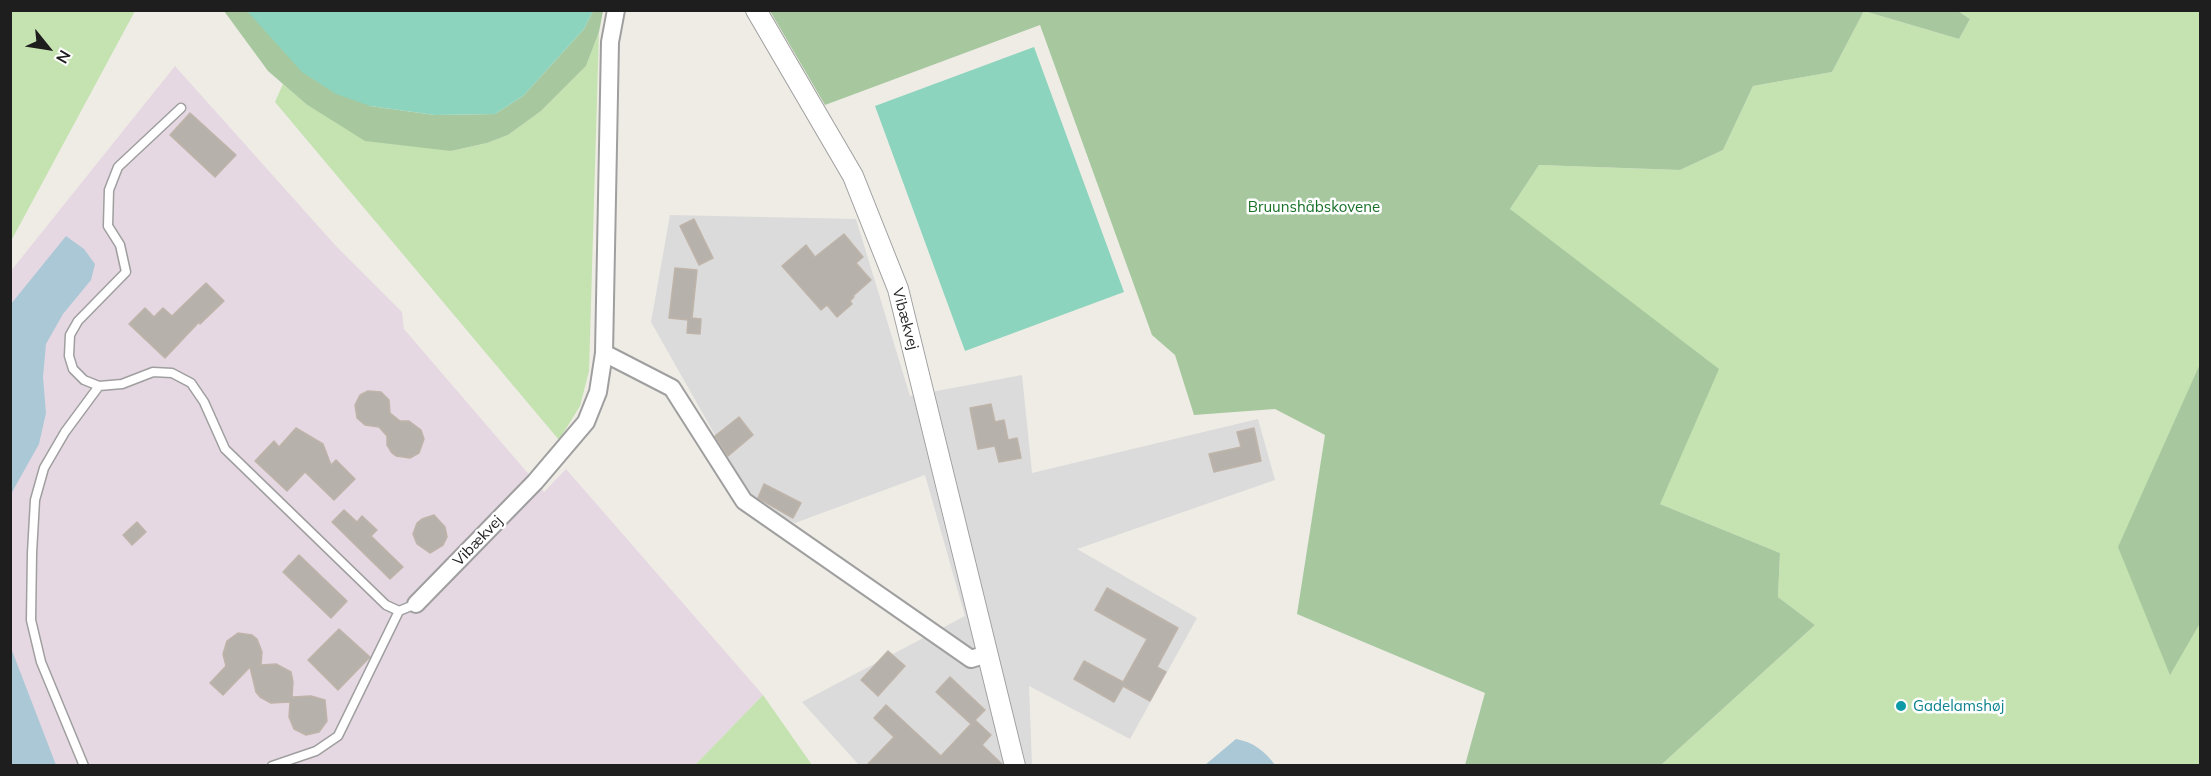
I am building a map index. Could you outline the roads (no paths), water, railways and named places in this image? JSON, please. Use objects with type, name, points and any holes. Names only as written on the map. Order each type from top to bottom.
[{"type":"street","name":"Vibækvej","points":[[416,604],[535,482],[586,422],[598,392],[604,353],[610,42],[616,10]]},
{"type":"street","name":"Vibækvej","points":[[756,10],[853,176],[898,289],[1015,765]]},
{"type":"street","points":[[604,353],[672,388],[744,501],[971,659],[987,654]]},
{"type":"lane","points":[[181,108],[118,167],[109,190],[108,225],[120,245],[126,272],[78,321],[70,335],[69,356],[73,369],[84,380],[99,386],[122,384],[153,372],[172,373],[191,383],[204,402],[225,449],[386,605],[399,611]]},
{"type":"lane","points":[[84,765],[41,662],[31,621],[32,553],[35,500],[44,468],[65,432],[99,386]]},
{"type":"lane","points":[[272,765],[316,751],[338,736],[399,611],[416,604]]},
{"type":"water","points":[[66,236],[84,249],[95,264],[91,280],[63,314],[46,344],[43,377],[46,413],[39,444],[11,494],[11,304]]},
{"type":"water","points":[[11,648],[56,765],[11,765]]},
{"type":"water","points":[[1236,739],[1258,748],[1275,765],[1205,765]]},
{"type":"place","name":"Gadelamshøj","points":[[1901,706]]},
{"type":"park label","name":"Bruunshåbskovene","points":[[1314,207]]}]
